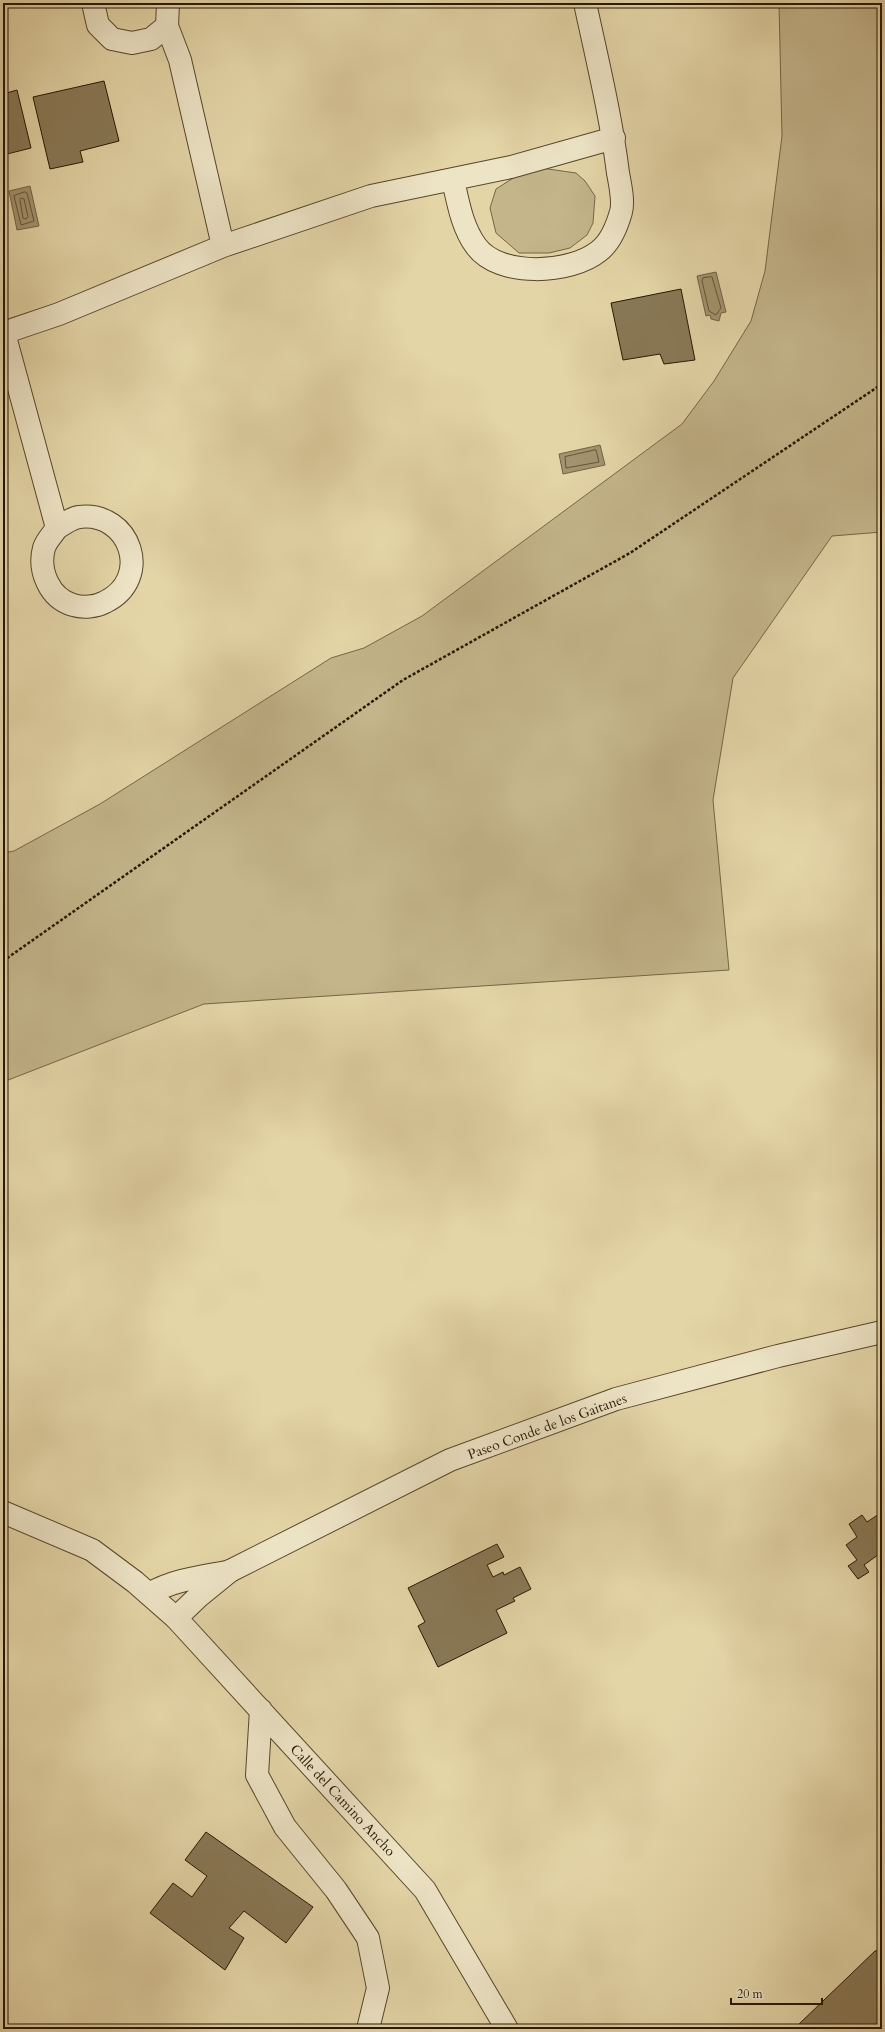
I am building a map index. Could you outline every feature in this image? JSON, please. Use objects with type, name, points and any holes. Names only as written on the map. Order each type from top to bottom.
[{"type":"street","points":[[93,3],[98,25],[112,39],[132,43],[151,39],[167,26]]},
{"type":"street","points":[[168,3],[167,26],[180,60],[223,246]]},
{"type":"street","points":[[453,180],[466,227],[476,246],[494,261],[524,269],[551,269],[577,263],[600,251],[615,232],[622,210],[614,138],[585,3]]},
{"type":"street","points":[[57,528],[78,517],[102,518],[122,532],[132,553],[130,577],[117,596],[96,606],[72,605],[53,592],[42,571],[44,547],[57,528],[4,333],[59,314],[223,246],[371,196],[511,167],[614,138]]},
{"type":"street","name":"Paseo Conde de los Gaitanes","points":[[176,1618],[198,1597],[230,1571],[450,1460],[616,1399],[778,1356],[882,1332]]},
{"type":"street","points":[[3,1512],[92,1550],[148,1594]]},
{"type":"street","name":"Paseo Conde de los Gaitanes","points":[[148,1594],[164,1586],[183,1580],[230,1571]]},
{"type":"street","name":"Calle del Camino Ancho","points":[[148,1594],[176,1618],[425,1890],[507,2029]]},
{"type":"street","points":[[260,1710],[257,1775],[285,1827],[336,1890],[368,1938],[378,1988],[368,2029]]},
{"type":"path","points":[[3,961],[403,680],[630,553],[882,384]]},
{"type":"shaded area","points":[[779,3],[882,3],[882,532],[832,536],[733,678],[713,800],[729,970],[204,1004],[3,1082],[3,853],[14,851],[100,804],[331,658],[364,648],[422,616],[682,424],[714,381],[751,321],[765,271],[782,136]]},
{"type":"shaded area","points":[[541,168],[576,173],[585,181],[595,196],[593,223],[587,235],[570,248],[549,253],[519,253],[496,233],[490,208],[496,189],[521,173]]},
{"type":"water","points":[[30,186],[39,226],[17,230],[9,191]]},
{"type":"water","points":[[716,272],[726,312],[721,313],[719,321],[711,319],[710,315],[706,316],[697,276]]},
{"type":"water","points":[[600,445],[605,465],[563,474],[559,454]]},
{"type":"building","points":[[104,81],[119,141],[80,151],[83,162],[50,169],[33,97]]},
{"type":"building","points":[[17,90],[31,148],[3,155],[3,94]]},
{"type":"building","points":[[681,289],[695,360],[664,364],[660,354],[623,360],[611,303]]},
{"type":"building","points":[[882,1512],[882,1552],[864,1565],[869,1572],[858,1579],[848,1566],[857,1560],[846,1545],[857,1537],[849,1524],[862,1515],[867,1522]]},
{"type":"building","points":[[497,1544],[504,1557],[487,1565],[493,1577],[503,1572],[504,1575],[520,1567],[531,1589],[513,1598],[515,1601],[496,1610],[507,1633],[438,1667],[418,1626],[425,1622],[408,1588]]},
{"type":"building","points":[[206,1832],[313,1907],[286,1943],[244,1911],[229,1928],[244,1938],[225,1970],[150,1913],[173,1883],[192,1897],[207,1876],[185,1860]]},
{"type":"building","points":[[882,1950],[882,2023],[876,2029],[770,2029],[772,2026],[797,2026],[875,1951]]}]
